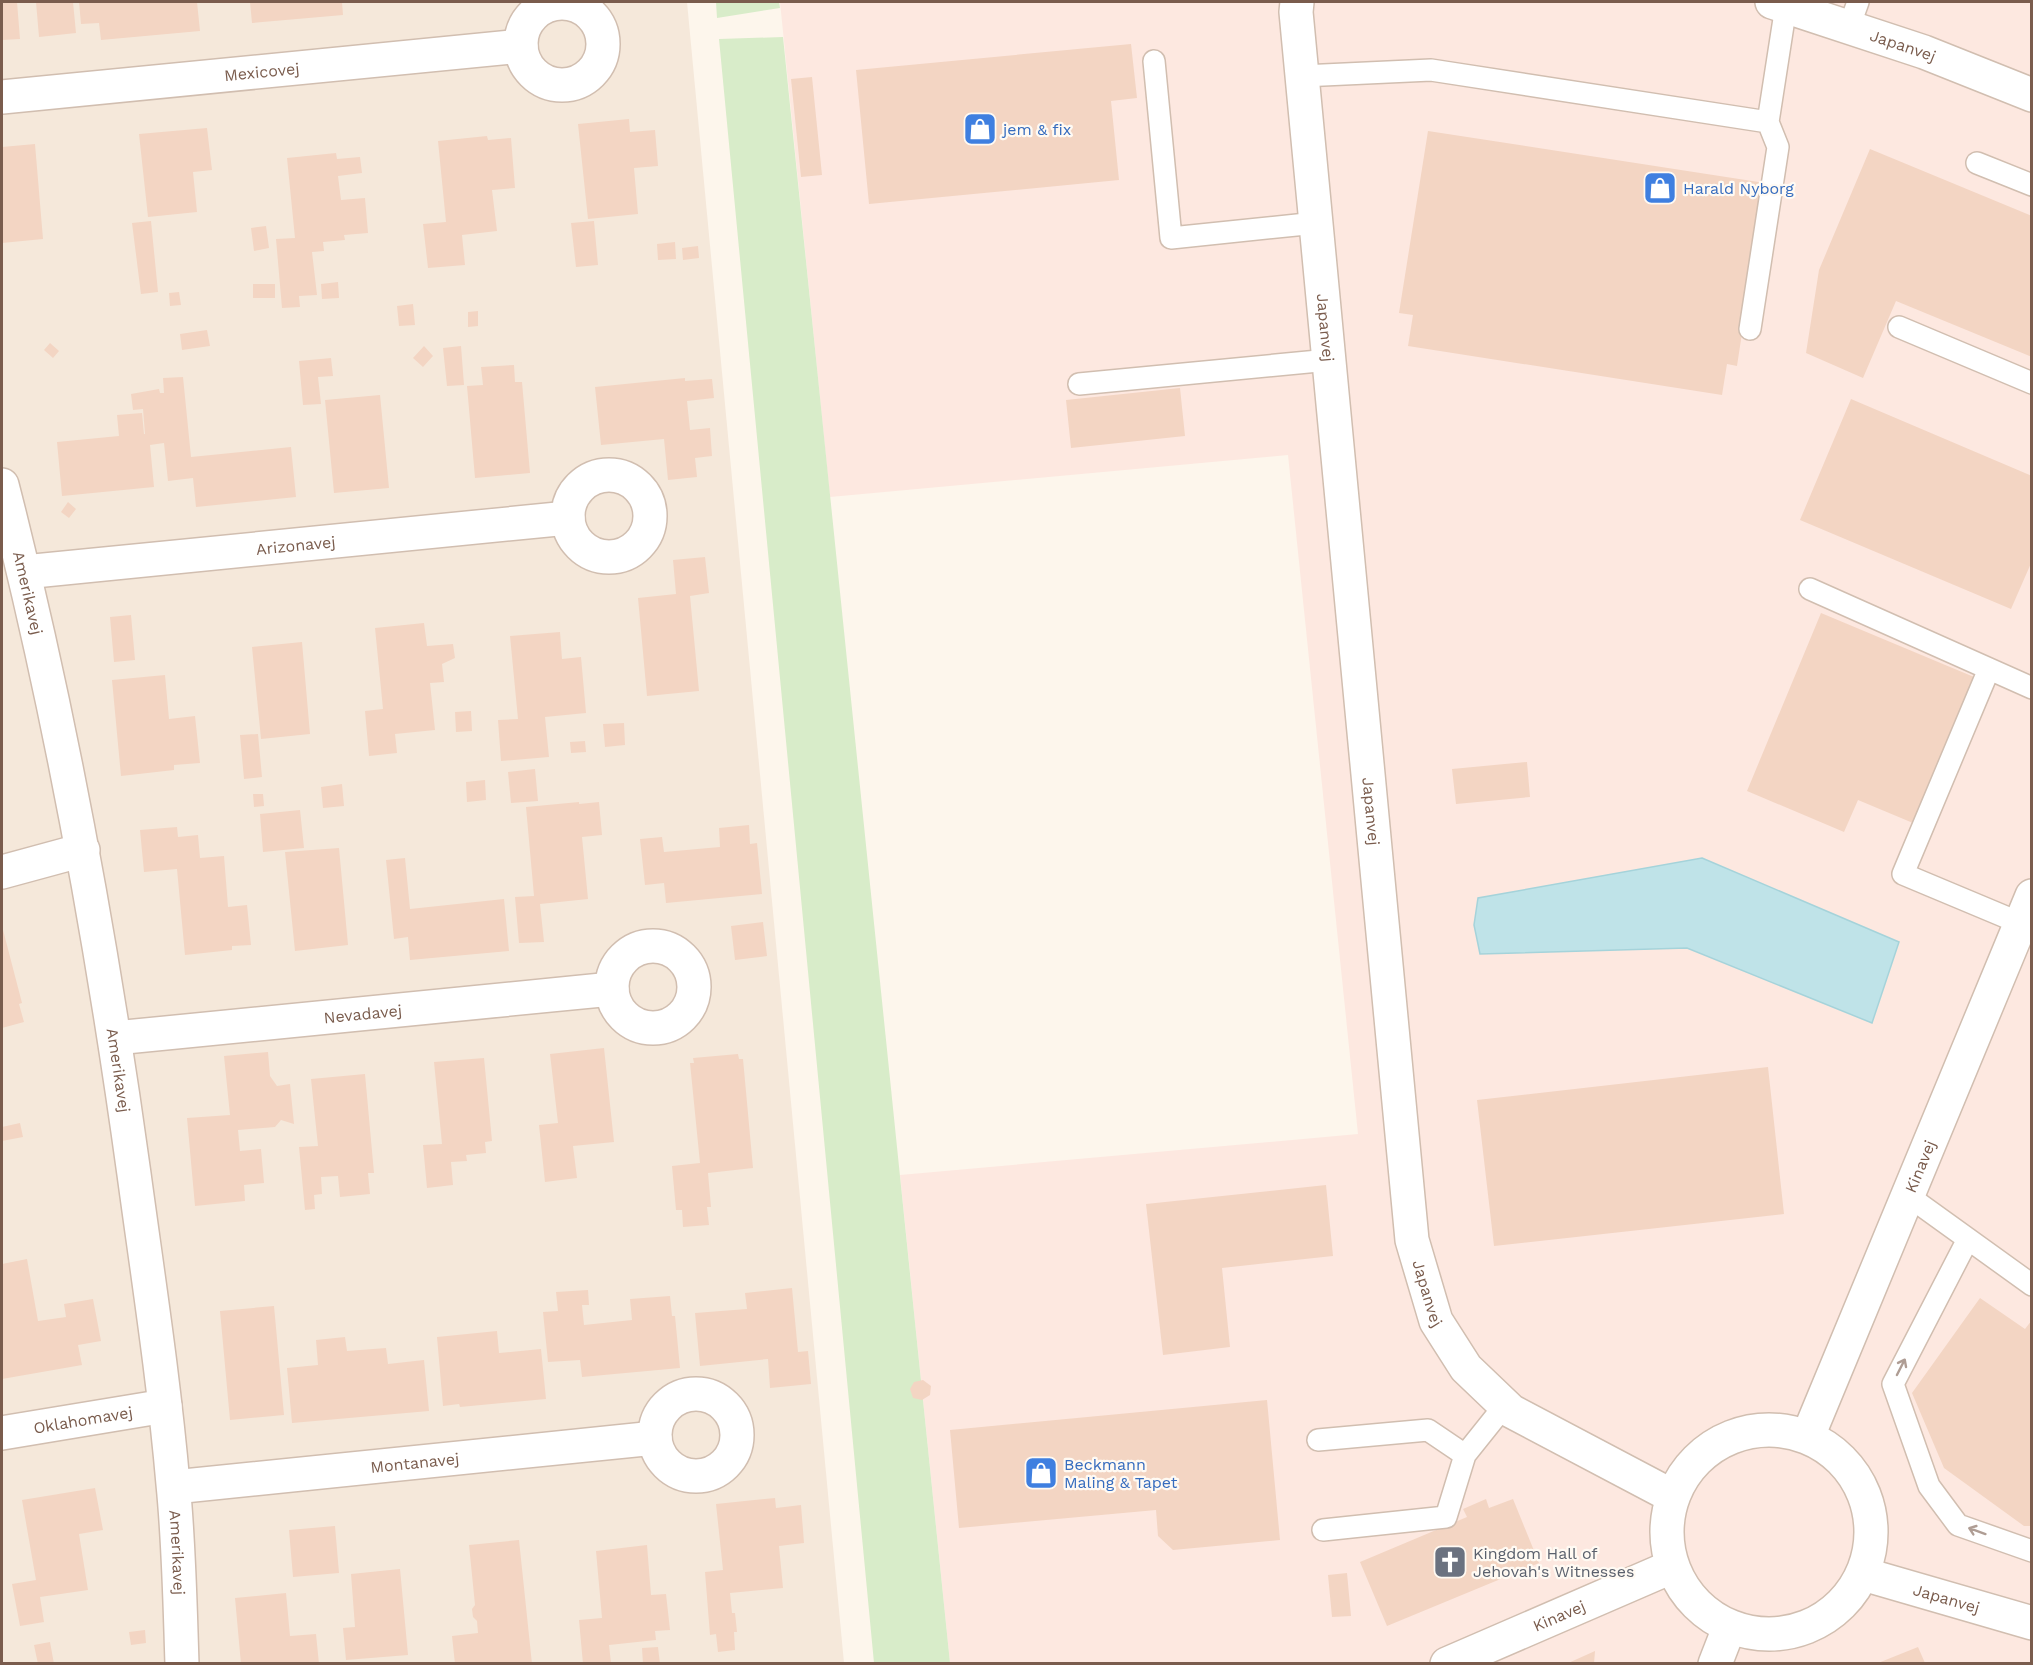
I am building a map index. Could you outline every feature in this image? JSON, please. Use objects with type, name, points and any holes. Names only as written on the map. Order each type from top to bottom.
[{"type":"street","name":"Japanvej","points":[[1297,2],[1296,12],[1412,1240],[1436,1321],[1466,1368],[1511,1411],[1672,1496]]},
{"type":"street","name":"Japanvej","points":[[1779,4],[1854,14],[1924,52],[2031,95]]},
{"type":"street","name":"Mexicovej","points":[[2,97],[521,46]]},
{"type":"street","name":"Amerikavej","points":[[2,485],[24,572],[83,850],[115,1038],[174,1487],[183,1664]]},
{"type":"street","name":"Arizonavej","points":[[24,572],[568,518]]},
{"type":"street","points":[[2,872],[83,850]]},
{"type":"street","name":"Kinavej","points":[[1808,1436],[2026,910]]},
{"type":"street","name":"Nevadavej","points":[[115,1038],[612,989]]},
{"type":"street","name":"Oklahomavej","points":[[2,1432],[165,1406]]},
{"type":"street","points":[[1776,1430],[1808,1436],[1836,1454],[1843,1462],[1857,1479],[1870,1509],[1872,1543],[1863,1574],[1846,1601],[1821,1621],[1792,1633],[1760,1635],[1729,1628],[1705,1613],[1684,1593],[1671,1567],[1665,1532],[1672,1496],[1688,1468],[1712,1446],[1743,1432],[1776,1430]]},
{"type":"street","name":"Montanavej","points":[[174,1487],[655,1438]]},
{"type":"street","name":"Kinavej","points":[[1447,1664],[1671,1567]]},
{"type":"street","name":"Japanvej","points":[[1863,1574],[2031,1623]]},
{"type":"street","points":[[1715,1664],[1729,1628]]},
{"type":"lane","points":[[1750,329],[1778,147],[1768,122],[1779,4]]},
{"type":"lane","points":[[1154,61],[1171,238],[1316,224]]},
{"type":"lane","points":[[1302,76],[1431,70],[1768,122]]},
{"type":"lane","points":[[1977,163],[2031,185]]},
{"type":"lane","points":[[1899,327],[2031,383]]},
{"type":"lane","points":[[1079,384],[1329,360]]},
{"type":"lane","points":[[1810,589],[2031,688]]},
{"type":"lane","points":[[1989,669],[1903,874],[2026,910]]},
{"type":"lane","points":[[1907,1195],[2031,1285]]},
{"type":"lane","points":[[1968,1239],[1893,1384],[1929,1486],[1958,1525],[2031,1551]]},
{"type":"lane","points":[[1323,1530],[1446,1517],[1466,1455],[1505,1405]]},
{"type":"lane","points":[[1318,1440],[1428,1430],[1466,1455]]},
{"type":"shaded area","points":[[2,2],[687,2],[844,1663],[2,1664]]},
{"type":"shaded area","points":[[780,2],[2031,2],[2031,1663],[950,1663],[900,1175],[1358,1134],[1288,455],[830,497]]},
{"type":"green space","points":[[716,2],[779,2],[780,8],[717,18]]},
{"type":"green space","points":[[783,37],[950,1663],[874,1663],[719,39]]},
{"type":"water","points":[[1702,858],[1899,942],[1872,1023],[1687,948],[1480,954],[1474,925],[1478,898]]},
{"type":"building","points":[[2,2],[17,2],[20,39],[2,40]]},
{"type":"building","points":[[36,2],[73,2],[76,33],[39,37]]},
{"type":"building","points":[[79,2],[197,2],[200,31],[101,40],[99,23],[81,24]]},
{"type":"building","points":[[250,2],[342,2],[343,15],[252,23]]},
{"type":"building","points":[[1131,44],[1137,98],[1111,101],[1119,180],[869,204],[856,70]]},
{"type":"building","points":[[812,77],[822,175],[801,177],[791,79]]},
{"type":"building","points":[[629,119],[630,132],[655,130],[658,166],[634,168],[638,214],[588,219],[578,124]]},
{"type":"building","points":[[207,128],[212,170],[193,172],[197,212],[148,217],[139,134]]},
{"type":"building","points":[[1428,131],[1765,183],[1737,366],[1727,364],[1722,395],[1408,346],[1413,315],[1399,313]]},
{"type":"building","points":[[487,136],[488,140],[511,138],[515,188],[492,190],[497,231],[462,235],[465,265],[428,268],[423,224],[446,222],[438,141]]},
{"type":"building","points":[[35,144],[43,239],[2,243],[2,147]]},
{"type":"building","points":[[1870,149],[2032,216],[2032,357],[1896,301],[1863,378],[1806,353],[1819,270]]},
{"type":"building","points":[[336,153],[337,159],[360,157],[362,173],[338,176],[341,200],[365,198],[368,233],[344,235],[345,240],[323,242],[324,251],[312,252],[317,295],[299,296],[300,307],[282,308],[276,239],[295,238],[287,158]]},
{"type":"building","points":[[151,221],[158,292],[141,294],[132,223]]},
{"type":"building","points":[[594,221],[598,265],[576,267],[571,223]]},
{"type":"building","points":[[266,226],[269,248],[254,251],[251,228]]},
{"type":"building","points":[[675,242],[676,259],[658,260],[657,244]]},
{"type":"building","points":[[698,246],[699,258],[683,260],[682,248]]},
{"type":"building","points":[[338,282],[339,298],[322,299],[321,284]]},
{"type":"building","points":[[253,284],[275,284],[275,298],[253,298]]},
{"type":"building","points":[[179,292],[181,305],[170,306],[169,293]]},
{"type":"building","points":[[413,304],[415,325],[399,326],[397,306]]},
{"type":"building","points":[[478,311],[478,326],[468,327],[468,312]]},
{"type":"building","points":[[207,330],[210,346],[182,350],[180,334]]},
{"type":"building","points":[[50,343],[59,351],[53,358],[44,350]]},
{"type":"building","points":[[424,346],[433,356],[423,367],[413,358]]},
{"type":"building","points":[[461,346],[464,385],[447,386],[443,348]]},
{"type":"building","points":[[331,358],[333,376],[318,377],[321,404],[303,405],[299,361]]},
{"type":"building","points":[[514,365],[515,382],[522,382],[530,473],[475,478],[467,386],[483,385],[481,367]]},
{"type":"building","points":[[183,377],[191,457],[291,447],[296,497],[196,507],[193,478],[168,481],[164,443],[150,445],[154,487],[62,496],[57,442],[119,436],[117,415],[142,413],[145,434],[143,409],[133,410],[131,394],[159,389],[160,393],[164,393],[163,378]]},
{"type":"building","points":[[685,378],[685,381],[712,379],[714,398],[687,401],[690,430],[710,428],[712,456],[695,458],[697,477],[668,480],[664,439],[601,445],[595,387]]},
{"type":"building","points":[[1180,388],[1185,436],[1071,448],[1066,400]]},
{"type":"building","points":[[380,395],[389,488],[334,493],[325,400]]},
{"type":"building","points":[[1851,399],[2032,476],[2032,561],[2011,609],[1800,520]]},
{"type":"building","points":[[68,502],[76,509],[69,518],[61,512]]},
{"type":"building","points":[[705,557],[709,593],[690,596],[699,691],[647,696],[638,598],[676,594],[673,560]]},
{"type":"building","points":[[1821,613],[1974,677],[1913,823],[1858,800],[1844,832],[1747,791]]},
{"type":"building","points":[[131,615],[135,660],[114,662],[110,617]]},
{"type":"building","points":[[424,623],[427,646],[453,644],[455,658],[442,664],[444,682],[430,683],[435,730],[395,734],[397,753],[369,756],[365,711],[383,709],[375,628]]},
{"type":"building","points":[[560,632],[562,659],[581,657],[586,713],[545,717],[549,757],[501,761],[498,720],[518,719],[510,636]]},
{"type":"building","points":[[302,642],[310,734],[261,739],[252,647]]},
{"type":"building","points":[[165,675],[169,719],[195,716],[200,763],[174,765],[174,770],[121,776],[112,680]]},
{"type":"building","points":[[471,711],[472,731],[456,732],[455,712]]},
{"type":"building","points":[[624,723],[625,745],[605,747],[603,724]]},
{"type":"building","points":[[258,734],[262,777],[244,779],[240,735]]},
{"type":"building","points":[[585,741],[586,752],[571,753],[570,742]]},
{"type":"building","points":[[1527,762],[1530,797],[1456,804],[1452,769]]},
{"type":"building","points":[[535,769],[538,801],[511,803],[508,772]]},
{"type":"building","points":[[485,780],[486,800],[467,802],[466,782]]},
{"type":"building","points":[[342,784],[344,806],[323,808],[321,787]]},
{"type":"building","points":[[253,794],[263,794],[264,806],[254,807]]},
{"type":"building","points":[[579,802],[579,804],[599,802],[602,835],[582,837],[588,899],[540,904],[544,942],[519,943],[515,897],[534,896],[526,807]]},
{"type":"building","points":[[300,810],[304,848],[263,852],[260,814]]},
{"type":"building","points":[[749,825],[750,844],[757,843],[762,894],[666,903],[664,883],[645,885],[640,839],[662,837],[664,852],[720,847],[719,828]]},
{"type":"building","points":[[177,827],[178,837],[198,835],[200,858],[224,856],[228,907],[247,905],[251,945],[232,946],[232,950],[185,955],[177,869],[144,872],[140,830]]},
{"type":"building","points":[[339,848],[348,945],[295,951],[285,852]]},
{"type":"building","points":[[405,858],[410,909],[504,899],[509,951],[410,960],[408,937],[394,939],[386,860]]},
{"type":"building","points":[[763,922],[767,956],[735,960],[731,926]]},
{"type":"building","points":[[2,926],[22,1003],[19,1004],[24,1022],[2,1028]]},
{"type":"building","points":[[604,1048],[614,1142],[573,1146],[577,1178],[545,1182],[539,1125],[558,1123],[550,1054]]},
{"type":"building","points":[[268,1052],[270,1076],[277,1086],[290,1084],[294,1124],[281,1120],[275,1127],[238,1130],[240,1151],[261,1149],[264,1183],[244,1185],[245,1201],[195,1206],[187,1118],[230,1115],[224,1056]]},
{"type":"building","points":[[738,1054],[739,1059],[743,1059],[753,1168],[708,1173],[711,1207],[707,1207],[709,1225],[683,1227],[682,1210],[676,1210],[672,1166],[700,1163],[690,1063],[694,1063],[693,1058]]},
{"type":"building","points":[[484,1058],[492,1141],[485,1142],[486,1153],[466,1155],[467,1161],[451,1162],[453,1185],[427,1188],[423,1145],[442,1144],[434,1062]]},
{"type":"building","points":[[1768,1067],[1784,1214],[1494,1246],[1477,1100]]},
{"type":"building","points":[[365,1074],[374,1173],[368,1173],[370,1194],[340,1197],[338,1176],[321,1177],[322,1194],[314,1195],[315,1209],[305,1210],[299,1147],[318,1146],[311,1079]]},
{"type":"building","points":[[20,1123],[23,1137],[2,1141],[2,1127]]},
{"type":"building","points":[[1326,1185],[1333,1256],[1222,1268],[1230,1347],[1163,1355],[1146,1204]]},
{"type":"building","points":[[27,1259],[38,1321],[66,1317],[64,1304],[93,1299],[101,1341],[78,1345],[82,1365],[2,1379],[2,1264]]},
{"type":"building","points":[[792,1288],[798,1352],[808,1351],[811,1384],[770,1388],[768,1359],[700,1366],[695,1313],[747,1309],[745,1293]]},
{"type":"building","points":[[588,1290],[589,1305],[582,1305],[584,1325],[632,1320],[630,1299],[670,1296],[672,1316],[675,1316],[680,1368],[582,1377],[580,1360],[548,1362],[543,1312],[558,1311],[556,1292]]},
{"type":"building","points":[[1980,1298],[2025,1329],[2032,1320],[2032,1526],[2024,1526],[1944,1468],[1912,1393]]},
{"type":"building","points":[[274,1306],[284,1415],[230,1420],[220,1311]]},
{"type":"building","points":[[497,1331],[499,1353],[541,1349],[546,1399],[460,1407],[459,1404],[443,1406],[437,1337]]},
{"type":"building","points":[[345,1337],[347,1351],[386,1348],[388,1364],[424,1360],[429,1411],[292,1423],[287,1368],[318,1365],[316,1340]]},
{"type":"building","points":[[923,1380],[931,1386],[930,1395],[922,1400],[913,1398],[910,1389],[914,1382]]},
{"type":"building","points":[[1267,1400],[1280,1540],[1173,1550],[1158,1536],[1156,1510],[959,1528],[950,1430]]},
{"type":"building","points":[[95,1488],[103,1530],[79,1534],[88,1590],[40,1597],[44,1622],[20,1626],[12,1584],[36,1580],[22,1500]]},
{"type":"building","points":[[775,1498],[776,1508],[801,1505],[804,1543],[779,1546],[783,1588],[730,1593],[737,1632],[734,1632],[735,1650],[718,1652],[716,1634],[710,1635],[705,1572],[723,1570],[716,1504]]},
{"type":"building","name":"Kingdom Hall of Jehovah's Witnesses","points":[[1486,1499],[1489,1508],[1513,1499],[1539,1563],[1387,1626],[1360,1562],[1467,1517],[1463,1509]]},
{"type":"building","points":[[335,1526],[339,1573],[293,1577],[289,1530]]},
{"type":"building","points":[[519,1540],[532,1664],[455,1664],[452,1636],[478,1633],[477,1621],[473,1617],[472,1609],[475,1605],[469,1545]]},
{"type":"building","points":[[647,1545],[651,1595],[666,1594],[670,1630],[655,1631],[656,1640],[609,1645],[611,1663],[583,1664],[579,1620],[602,1618],[596,1551]]},
{"type":"building","points":[[400,1569],[408,1655],[346,1660],[343,1628],[355,1627],[351,1574]]},
{"type":"building","points":[[1347,1573],[1351,1616],[1332,1617],[1328,1575]]},
{"type":"building","points":[[286,1593],[290,1636],[316,1634],[319,1664],[241,1664],[235,1598]]},
{"type":"building","points":[[145,1630],[146,1643],[131,1645],[129,1632]]},
{"type":"building","points":[[50,1642],[54,1664],[38,1664],[34,1645]]},
{"type":"building","points":[[658,1647],[660,1664],[643,1664],[642,1648]]},
{"type":"building","points":[[1918,1647],[1925,1663],[1878,1663]]},
{"type":"building","points":[[1595,1651],[1594,1664],[1566,1664]]},
{"type":"place","name":"jem & fix","points":[[980,129]]},
{"type":"place","name":"Harald Nyborg","points":[[1660,188]]},
{"type":"place","name":"Beckmann Maling & Tapet","points":[[1041,1473]]},
{"type":"place","name":"Kingdom Hall of Jehovah's Witnesses","points":[[1450,1562]]}]
